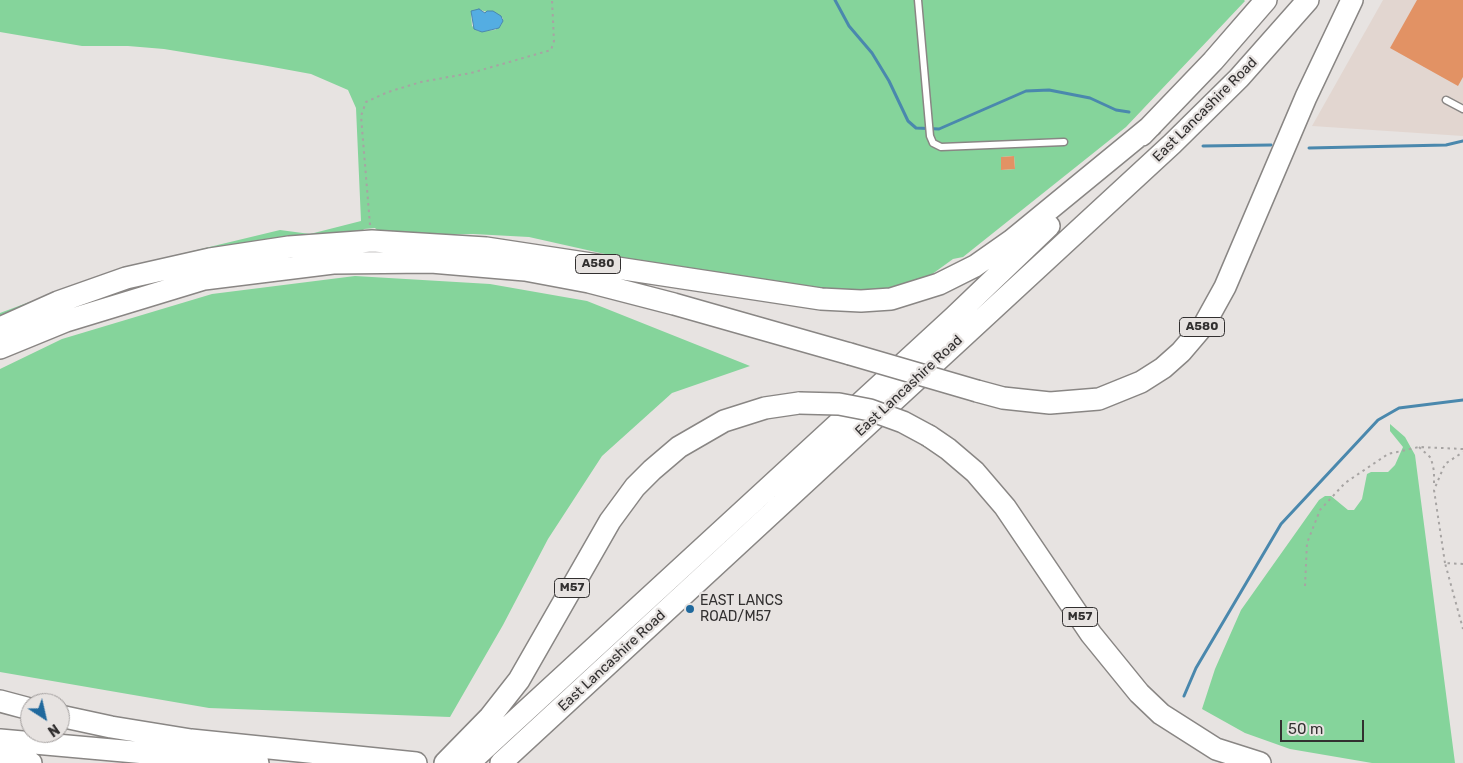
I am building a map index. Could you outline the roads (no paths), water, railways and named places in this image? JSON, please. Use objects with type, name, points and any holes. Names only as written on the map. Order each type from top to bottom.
[{"type":"highway","name":"East Lancashire Road","points":[[469,763],[954,317],[1151,126],[1213,61],[1266,0]]},
{"type":"highway","name":"East Lancashire Road","points":[[501,763],[1172,144],[1239,78],[1308,0]]},
{"type":"highway","name":"A580","points":[[0,348],[66,321],[204,279],[333,263],[412,262],[517,269],[589,282],[674,304],[977,391],[1026,402],[1050,403],[1100,399],[1154,375],[1181,352],[1204,325],[1225,287],[1306,97],[1352,0]]},
{"type":"highway","name":"A580","points":[[0,328],[58,302],[126,278],[210,259],[289,247],[372,241],[486,248],[821,298],[861,301],[891,299],[939,284],[975,266],[1012,240],[1151,126]]},
{"type":"highway","name":"M57","points":[[445,763],[490,717],[511,691],[541,644],[610,521],[635,487],[678,447],[724,421],[765,408],[799,403],[839,404],[870,410],[903,422],[948,449],[975,472],[1005,507],[1091,634],[1139,693],[1161,714],[1216,749],[1260,763]]},
{"type":"highway","points":[[0,701],[20,706]]},
{"type":"highway","points":[[70,718],[191,740],[416,763]]},
{"type":"highway","points":[[0,740],[258,763]]},
{"type":"highway","points":[[0,760],[31,763]]},
{"type":"lane","points":[[918,0],[930,136],[933,143],[941,147],[1064,142]]},
{"type":"lane","points":[[1446,100],[1463,109]]},
{"type":"water","points":[[479,9],[485,13],[493,11],[501,16],[503,21],[499,28],[482,32],[474,29],[471,11]]},
{"type":"waterway","points":[[835,0],[849,26],[872,53],[889,81],[908,121],[916,128],[939,129],[1026,91],[1049,90],[1090,98],[1116,110],[1129,112]]},
{"type":"waterway","points":[[1309,148],[1446,145],[1463,141]]},
{"type":"waterway","points":[[1203,146],[1271,145]]},
{"type":"waterway","points":[[1184,696],[1196,668],[1281,524],[1378,420],[1399,408],[1463,400]]},
{"type":"place","name":"EAST LANCS ROAD/M57","points":[[690,609]]}]
